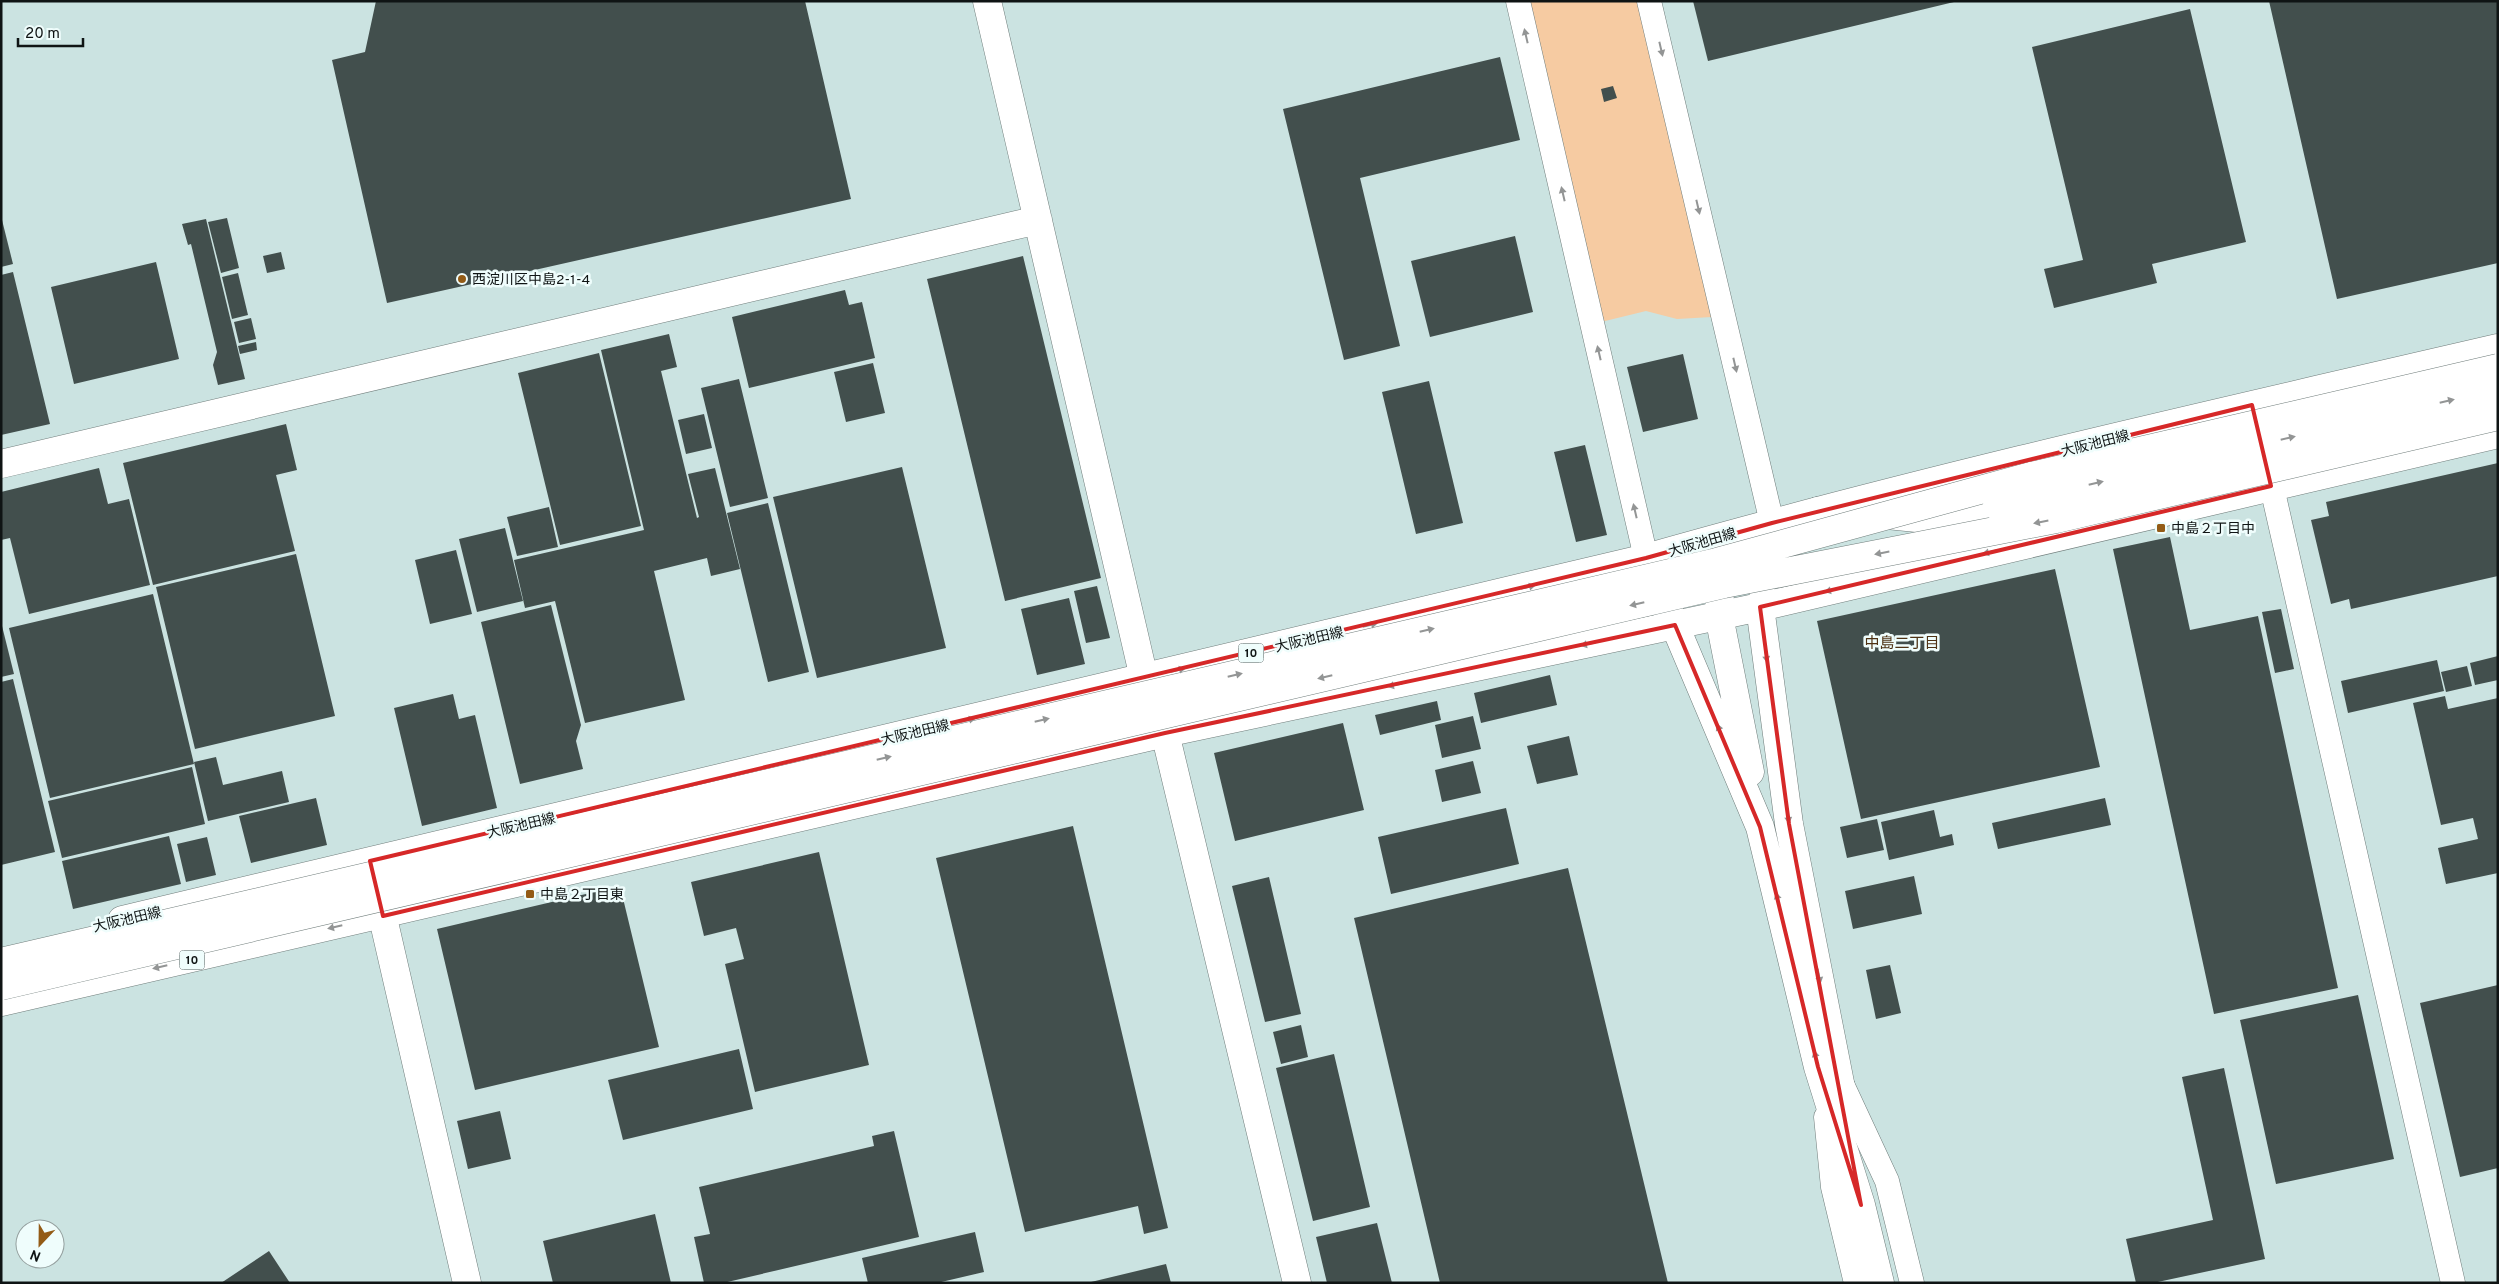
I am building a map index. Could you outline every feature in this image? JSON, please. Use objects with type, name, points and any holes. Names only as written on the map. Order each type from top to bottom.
[{"type":"main road","points":[[987,1],[1144,678],[1165,733],[1297,1283]]},
{"type":"main road","points":[[1,464],[1038,220]]},
{"type":"main road","name":"大阪池田線","points":[[1,949],[1646,558],[1818,511],[2252,405],[2498,348]]},
{"type":"main road","points":[[1,962],[422,866],[1703,566],[2031,476],[2498,368]]},
{"type":"main road","points":[[1818,511],[1847,511],[1927,519],[1997,506],[2498,389]]},
{"type":"main road","points":[[1,986],[1724,584],[2056,519],[2498,416]]},
{"type":"main road","name":"10","points":[[1,1003],[383,916],[1165,733],[1760,607],[2498,434]]},
{"type":"main road","points":[[1772,523],[1746,540],[1729,562],[1720,590],[1719,616],[1760,827],[1832,1082],[1880,1283]]},
{"type":"main road","points":[[1646,558],[1760,827]]},
{"type":"main road","points":[[1760,607],[1788,824],[1832,1082]]},
{"type":"main road","points":[[370,861],[467,1283]]},
{"type":"street","points":[[1518,1],[1646,558]]},
{"type":"street","points":[[1649,1],[1772,523],[1760,607]]},
{"type":"street","points":[[2252,405],[2453,1283]]},
{"type":"street","points":[[1832,1082],[1833,1187],[1856,1283]]},
{"type":"street","points":[[1832,1082],[1887,1181],[1912,1283]]},
{"type":"highlighted area","points":[[2252,405],[2271,486],[1760,607],[1789,824],[1861,1205],[1818,1067],[1760,827],[1675,625],[1165,733],[383,916],[370,861],[1646,558],[1772,523]]},
{"type":"shaded area","points":[[1,1],[2498,1],[2498,1283],[1,1283]]},
{"type":"shaded area","points":[[1527,1],[1639,1],[1712,317],[1677,319],[1646,311],[1601,322]]},
{"type":"building","points":[[376,1],[805,1],[851,199],[387,303],[332,60],[365,52]]},
{"type":"building","points":[[1693,1],[1954,1],[1954,2],[1708,61]]},
{"type":"building","points":[[2269,1],[2498,1],[2498,263],[2337,299]]},
{"type":"building","points":[[2190,9],[2246,242],[2152,264],[2157,283],[2054,308],[2044,269],[2083,260],[2032,47]]},
{"type":"building","points":[[1500,57],[1520,140],[1360,178],[1400,346],[1344,360],[1283,109]]},
{"type":"building","points":[[1613,86],[1617,98],[1604,102],[1601,89]]},
{"type":"building","points":[[1,216],[13,264],[1,267]]},
{"type":"building","points":[[227,218],[239,268],[221,273],[208,222]]},
{"type":"building","points":[[206,219],[245,379],[218,385],[213,365],[217,352],[191,244],[188,245],[182,224]]},
{"type":"building","points":[[1515,236],[1533,312],[1430,337],[1411,261]]},
{"type":"building","points":[[281,252],[285,269],[267,273],[263,256]]},
{"type":"building","points":[[1023,256],[1101,578],[1005,601],[927,279]]},
{"type":"building","points":[[156,262],[179,359],[74,384],[51,287]]},
{"type":"building","points":[[13,272],[50,424],[1,435],[1,275]]},
{"type":"building","points":[[238,273],[248,315],[232,319],[222,277]]},
{"type":"building","points":[[845,290],[849,305],[862,302],[875,358],[749,388],[732,317]]},
{"type":"building","points":[[251,318],[256,339],[239,343],[234,322]]},
{"type":"building","points":[[669,334],[677,367],[661,371],[697,518],[699,517],[688,474],[715,468],[740,569],[711,576],[707,558],[654,571],[685,700],[585,723],[555,601],[525,608],[514,560],[644,530],[601,350]]},
{"type":"building","points":[[256,342],[257,350],[240,354],[238,346]]},
{"type":"building","points":[[599,353],[641,526],[560,545],[518,373]]},
{"type":"building","points":[[1683,354],[1698,419],[1643,432],[1627,367]]},
{"type":"building","points":[[873,363],[885,413],[846,422],[834,372]]},
{"type":"building","points":[[739,379],[768,498],[730,507],[701,388]]},
{"type":"building","points":[[1429,381],[1463,523],[1416,534],[1382,392]]},
{"type":"building","points":[[704,414],[712,448],[686,454],[678,420]]},
{"type":"building","points":[[286,424],[297,470],[276,475],[295,551],[153,585],[123,463]]},
{"type":"building","points":[[1585,445],[1607,535],[1576,542],[1554,452]]},
{"type":"building","points":[[2498,463],[2498,576],[2351,609],[2349,599],[2331,604],[2311,520],[2329,516],[2326,502]]},
{"type":"building","points":[[902,467],[946,648],[817,678],[773,497]]},
{"type":"building","points":[[99,468],[108,504],[129,499],[150,585],[29,614],[10,538],[1,540],[1,492]]},
{"type":"building","points":[[768,503],[809,672],[768,682],[727,513]]},
{"type":"building","points":[[549,507],[558,547],[517,556],[507,517]]},
{"type":"building","points":[[505,528],[523,601],[477,612],[459,539]]},
{"type":"building","points":[[2170,537],[2190,630],[2258,616],[2338,988],[2214,1014],[2113,549]]},
{"type":"building","points":[[456,550],[472,614],[430,624],[415,560]]},
{"type":"building","points":[[296,554],[335,716],[195,749],[156,587]]},
{"type":"building","points":[[2055,569],[2100,767],[1861,819],[1817,621]]},
{"type":"building","points":[[1097,586],[1110,638],[1086,643],[1074,591]]},
{"type":"building","points":[[153,594],[194,764],[50,798],[9,628]]},
{"type":"building","points":[[1069,598],[1085,664],[1037,675],[1021,609]]},
{"type":"building","points":[[551,605],[581,725],[576,741],[583,769],[520,784],[481,622]]},
{"type":"building","points":[[2281,609],[2294,669],[2275,673],[2262,612]]},
{"type":"building","points":[[1,622],[14,674],[1,677]]},
{"type":"building","points":[[2498,656],[2498,680],[2475,685],[2470,663]]},
{"type":"building","points":[[2437,660],[2444,691],[2348,713],[2341,681]]},
{"type":"building","points":[[2467,666],[2472,686],[2446,692],[2441,672]]},
{"type":"building","points":[[1550,675],[1557,705],[1481,723],[1474,693]]},
{"type":"building","points":[[13,679],[55,852],[1,865],[1,682]]},
{"type":"building","points":[[453,694],[459,719],[475,715],[497,808],[422,826],[394,708]]},
{"type":"building","points":[[2445,696],[2448,709],[2498,698],[2498,873],[2446,884],[2438,848],[2478,839],[2473,818],[2441,825],[2413,703]]},
{"type":"building","points":[[1437,701],[1441,720],[1380,735],[1375,715]]},
{"type":"building","points":[[1473,716],[1481,749],[1442,758],[1435,725]]},
{"type":"building","points":[[1343,723],[1364,810],[1235,841],[1214,753]]},
{"type":"building","points":[[1569,736],[1578,775],[1537,784],[1527,746]]},
{"type":"building","points":[[216,757],[223,785],[282,771],[289,802],[208,821],[194,762]]},
{"type":"building","points":[[1473,761],[1481,793],[1442,802],[1435,770]]},
{"type":"building","points":[[192,767],[205,824],[62,858],[48,801]]},
{"type":"building","points":[[316,798],[327,845],[251,863],[239,816]]},
{"type":"building","points":[[2105,798],[2111,825],[1998,849],[1992,823]]},
{"type":"building","points":[[1506,808],[1519,864],[1391,894],[1378,837]]},
{"type":"building","points":[[1934,810],[1940,837],[1952,834],[1954,845],[1889,860],[1881,822]]},
{"type":"building","points":[[1877,819],[1884,850],[1847,858],[1840,827]]},
{"type":"building","points":[[1073,826],[1168,1228],[1144,1234],[1138,1206],[1025,1232],[936,858]]},
{"type":"building","points":[[169,836],[181,884],[73,909],[62,861]]},
{"type":"building","points":[[207,837],[216,875],[186,882],[177,844]]},
{"type":"building","points":[[819,852],[869,1065],[755,1092],[725,964],[744,959],[736,928],[704,936],[691,882]]},
{"type":"building","points":[[1568,868],[1668,1283],[1440,1283],[1354,918]]},
{"type":"building","points":[[1914,876],[1922,914],[1853,929],[1845,891]]},
{"type":"building","points":[[1269,877],[1301,1014],[1265,1022],[1232,886]]},
{"type":"building","points":[[620,886],[659,1047],[475,1090],[437,929]]},
{"type":"building","points":[[1890,965],[1901,1013],[1876,1019],[1866,970]]},
{"type":"building","points":[[2498,985],[2498,1168],[2460,1177],[2420,1003]]},
{"type":"building","points":[[2358,995],[2394,1159],[2276,1184],[2240,1020]]},
{"type":"building","points":[[1301,1025],[1308,1057],[1281,1064],[1273,1032]]},
{"type":"building","points":[[739,1049],[753,1109],[623,1140],[608,1080]]},
{"type":"building","points":[[1334,1054],[1370,1207],[1313,1221],[1276,1068]]},
{"type":"building","points":[[2224,1068],[2265,1259],[2153,1283],[2136,1283],[2126,1239],[2213,1220],[2182,1077]]},
{"type":"building","points":[[500,1111],[511,1159],[468,1169],[457,1121]]},
{"type":"building","points":[[894,1131],[919,1237],[723,1283],[704,1283],[694,1237],[710,1234],[699,1187],[874,1146],[872,1136]]},
{"type":"building","points":[[655,1214],[671,1283],[553,1283],[543,1241]]},
{"type":"building","points":[[1377,1223],[1392,1283],[1327,1283],[1316,1237]]},
{"type":"building","points":[[975,1232],[984,1272],[937,1283],[868,1283],[862,1258]]},
{"type":"building","points":[[269,1251],[290,1283],[221,1283]]},
{"type":"building","points":[[1166,1264],[1171,1283],[1091,1283],[1091,1282]]},
{"type":"place","name":"西淀川区中島2-1-4","points":[[462,279]]},
{"type":"place","name":"中島２丁目中","points":[[2161,528]]},
{"type":"place","name":"中島２丁目東","points":[[530,894]]},
{"type":"district","name":"中島二丁目","points":[[1902,643]]}]
